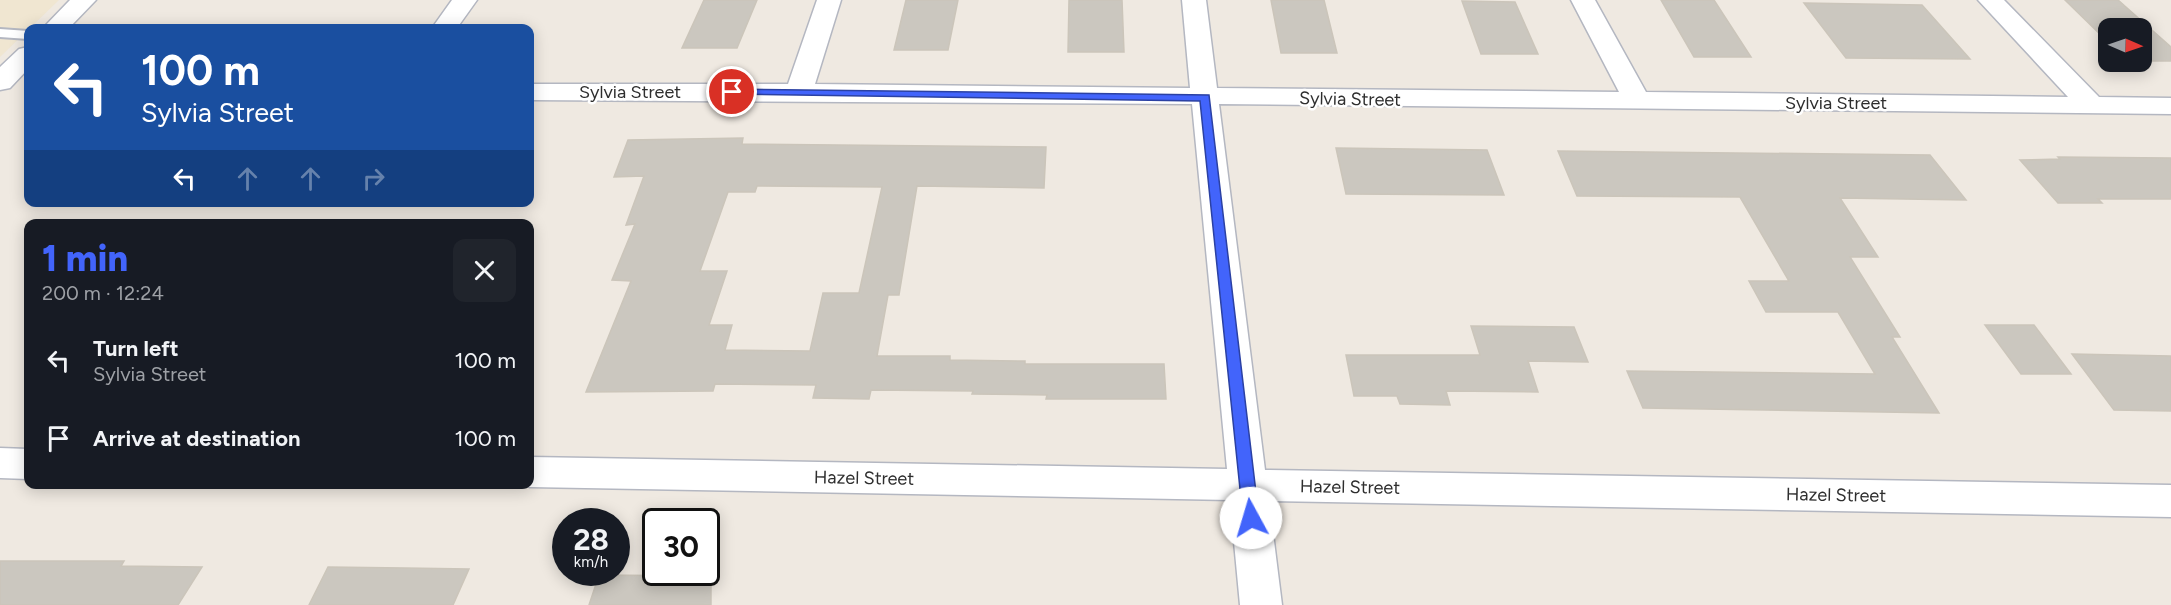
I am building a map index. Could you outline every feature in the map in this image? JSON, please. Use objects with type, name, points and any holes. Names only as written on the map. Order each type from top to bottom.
[{"type":"street","points":[[59,24],[84,0]]},
{"type":"street","points":[[447,24],[465,0]]},
{"type":"street","points":[[799,92],[829,0]]},
{"type":"street","points":[[1194,0],[1261,605]]},
{"type":"street","points":[[1583,0],[1638,101]]},
{"type":"street","points":[[1990,0],[2091,105]]},
{"type":"street","points":[[0,84],[24,59]]},
{"type":"street","points":[[0,84],[24,86]]},
{"type":"street","name":"Sylvia Street","points":[[534,92],[799,92],[1205,98],[2171,106]]},
{"type":"street","points":[[0,463],[24,464]]},
{"type":"street","name":"Hazel Street","points":[[534,472],[2171,501]]},
{"type":"lane","points":[[0,33],[24,35]]},
{"type":"shaded area","points":[[0,0],[59,0],[34,24],[24,24],[24,34],[0,57]]},
{"type":"building","points":[[704,0],[757,0],[737,48],[682,48]]},
{"type":"building","points":[[906,0],[958,0],[948,50],[894,50]]},
{"type":"building","points":[[1069,0],[1122,0],[1124,52],[1068,52]]},
{"type":"building","points":[[1271,0],[1324,0],[1337,53],[1281,53]]},
{"type":"building","points":[[1661,0],[1714,0],[1751,57],[1694,57]]},
{"type":"building","points":[[2065,0],[2118,0],[2138,18],[2098,18],[2098,32]]},
{"type":"building","points":[[1462,1],[1515,2],[1538,54],[1481,54]]},
{"type":"building","points":[[1804,3],[1922,5],[1970,59],[1846,58]]},
{"type":"building","points":[[2152,30],[2171,47],[2171,61],[2152,61]]},
{"type":"building","points":[[743,138],[742,144],[1046,147],[1044,188],[917,186],[899,295],[888,295],[877,356],[950,356],[950,360],[1025,361],[1025,364],[1164,364],[1166,399],[1046,399],[1047,395],[972,394],[973,391],[871,390],[869,399],[813,398],[816,385],[715,384],[713,391],[586,392],[631,281],[612,280],[635,224],[626,225],[644,176],[614,177],[628,140]],"holes":[[[757,186],[882,187],[859,293],[823,293],[810,351],[725,350],[732,325],[709,325],[727,271],[700,271],[728,192],[755,192]]]},
{"type":"building","points":[[1336,148],[1487,150],[1504,195],[1346,194]]},
{"type":"building","points":[[1558,151],[1930,155],[1966,200],[1840,198],[1878,257],[1850,257],[1900,337],[1892,337],[1939,413],[1643,408],[1627,371],[1875,374],[1838,312],[1766,312],[1749,281],[1789,281],[1740,197],[1577,196]]},
{"type":"building","points":[[2058,157],[2171,158],[2171,199],[2098,199],[2102,203],[2058,203],[2020,160],[2060,159]]},
{"type":"building","points":[[1985,325],[2034,325],[2071,374],[2021,374]]},
{"type":"building","points":[[1471,326],[1574,327],[1588,362],[1528,361],[1538,392],[1446,391],[1450,405],[1400,404],[1397,396],[1354,396],[1346,355],[1480,355]]},
{"type":"building","points":[[2072,354],[2171,356],[2171,411],[2114,410]]},
{"type":"building","points":[[0,561],[124,561],[121,566],[202,567],[178,605],[0,605]]},
{"type":"building","points":[[328,567],[469,569],[453,605],[309,605]]},
{"type":"building","points":[[630,575],[642,575],[642,586],[711,586],[711,605],[589,605],[595,586],[630,586]]},
{"type":"route","points":[[732,92],[1205,98],[1251,518]]}]
